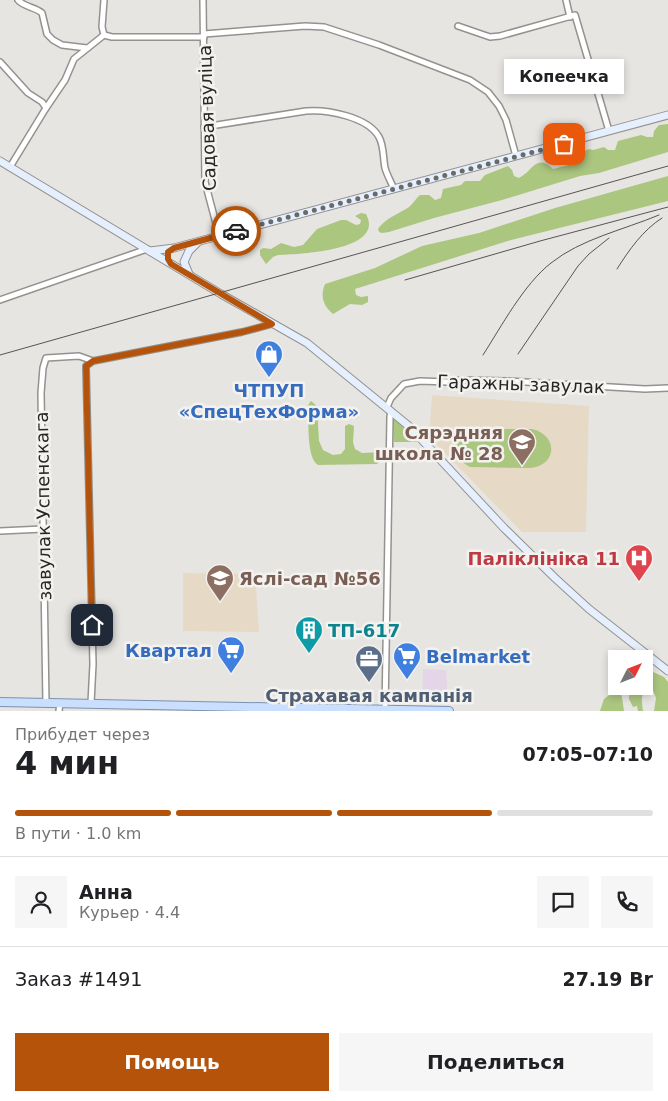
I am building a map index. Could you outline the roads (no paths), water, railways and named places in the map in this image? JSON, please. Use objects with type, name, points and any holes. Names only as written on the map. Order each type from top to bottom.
[{"type":"main road","points":[[149,250],[174,248],[668,115]]},
{"type":"main road","points":[[0,161],[272,324],[307,343],[410,427],[485,508],[589,609],[668,671]]},
{"type":"main road","points":[[171,264],[178,265],[185,260],[191,248],[202,240]]},
{"type":"main road","points":[[174,248],[181,250],[190,274]]},
{"type":"main road","points":[[171,264],[168,254],[174,248]]},
{"type":"main road","points":[[0,702],[46,703],[60,707],[91,704],[177,708],[449,711]]},
{"type":"street","points":[[18,0],[22,4],[42,13],[47,34],[57,44],[87,48]]},
{"type":"street","points":[[104,0],[102,27],[104,35]]},
{"type":"street","name":"Садовая вуліца","points":[[203,0],[205,182],[219,236]]},
{"type":"street","points":[[566,0],[573,16],[609,131]]},
{"type":"street","points":[[458,26],[490,37],[573,16]]},
{"type":"street","points":[[104,35],[109,37],[204,36],[305,26],[324,26],[470,80],[488,92],[499,106],[506,120],[516,156]]},
{"type":"street","points":[[10,167],[65,80],[74,60],[104,35]]},
{"type":"street","points":[[0,62],[28,93],[42,102],[46,108]]},
{"type":"street","points":[[204,127],[311,110],[341,114],[367,124],[379,136],[386,169],[394,189]]},
{"type":"street","points":[[0,300],[149,250]]},
{"type":"street","points":[[91,704],[93,664],[86,366],[93,361],[242,332],[272,324]]},
{"type":"street","name":"завулак Успенскага","points":[[46,703],[42,368],[46,358],[79,356],[93,361]]},
{"type":"street","name":"Гаражны завулак","points":[[389,409],[391,398],[404,384],[420,380],[448,382],[461,380],[506,381],[668,388]]},
{"type":"street","points":[[385,710],[389,409]]},
{"type":"street","points":[[0,531],[43,528]]},
{"type":"railway","points":[[0,355],[668,166]]},
{"type":"railway","points":[[405,280],[668,207]]},
{"type":"railway","points":[[483,355],[522,294],[551,263],[575,247],[659,215]]},
{"type":"railway","points":[[617,269],[643,234],[662,218]]},
{"type":"railway","points":[[518,354],[578,266],[589,254],[609,238]]},
{"type":"place","name":"Копеечка","points":[[564,144]]},
{"type":"place","name":"ЧТПУП «СпецТехФорма»","points":[[269,378]]},
{"type":"place","name":"Сярэдняя школа № 28","points":[[522,466]]},
{"type":"place","name":"Паліклініка 11","points":[[639,582]]},
{"type":"place","name":"Яслі-сад №56","points":[[220,602]]},
{"type":"place","name":"ТП-617","points":[[309,654]]},
{"type":"place","name":"Квартал","points":[[231,674]]},
{"type":"place","name":"Belmarket","points":[[407,680]]},
{"type":"place","name":"Страхавая кампанія","points":[[369,683]]}]
